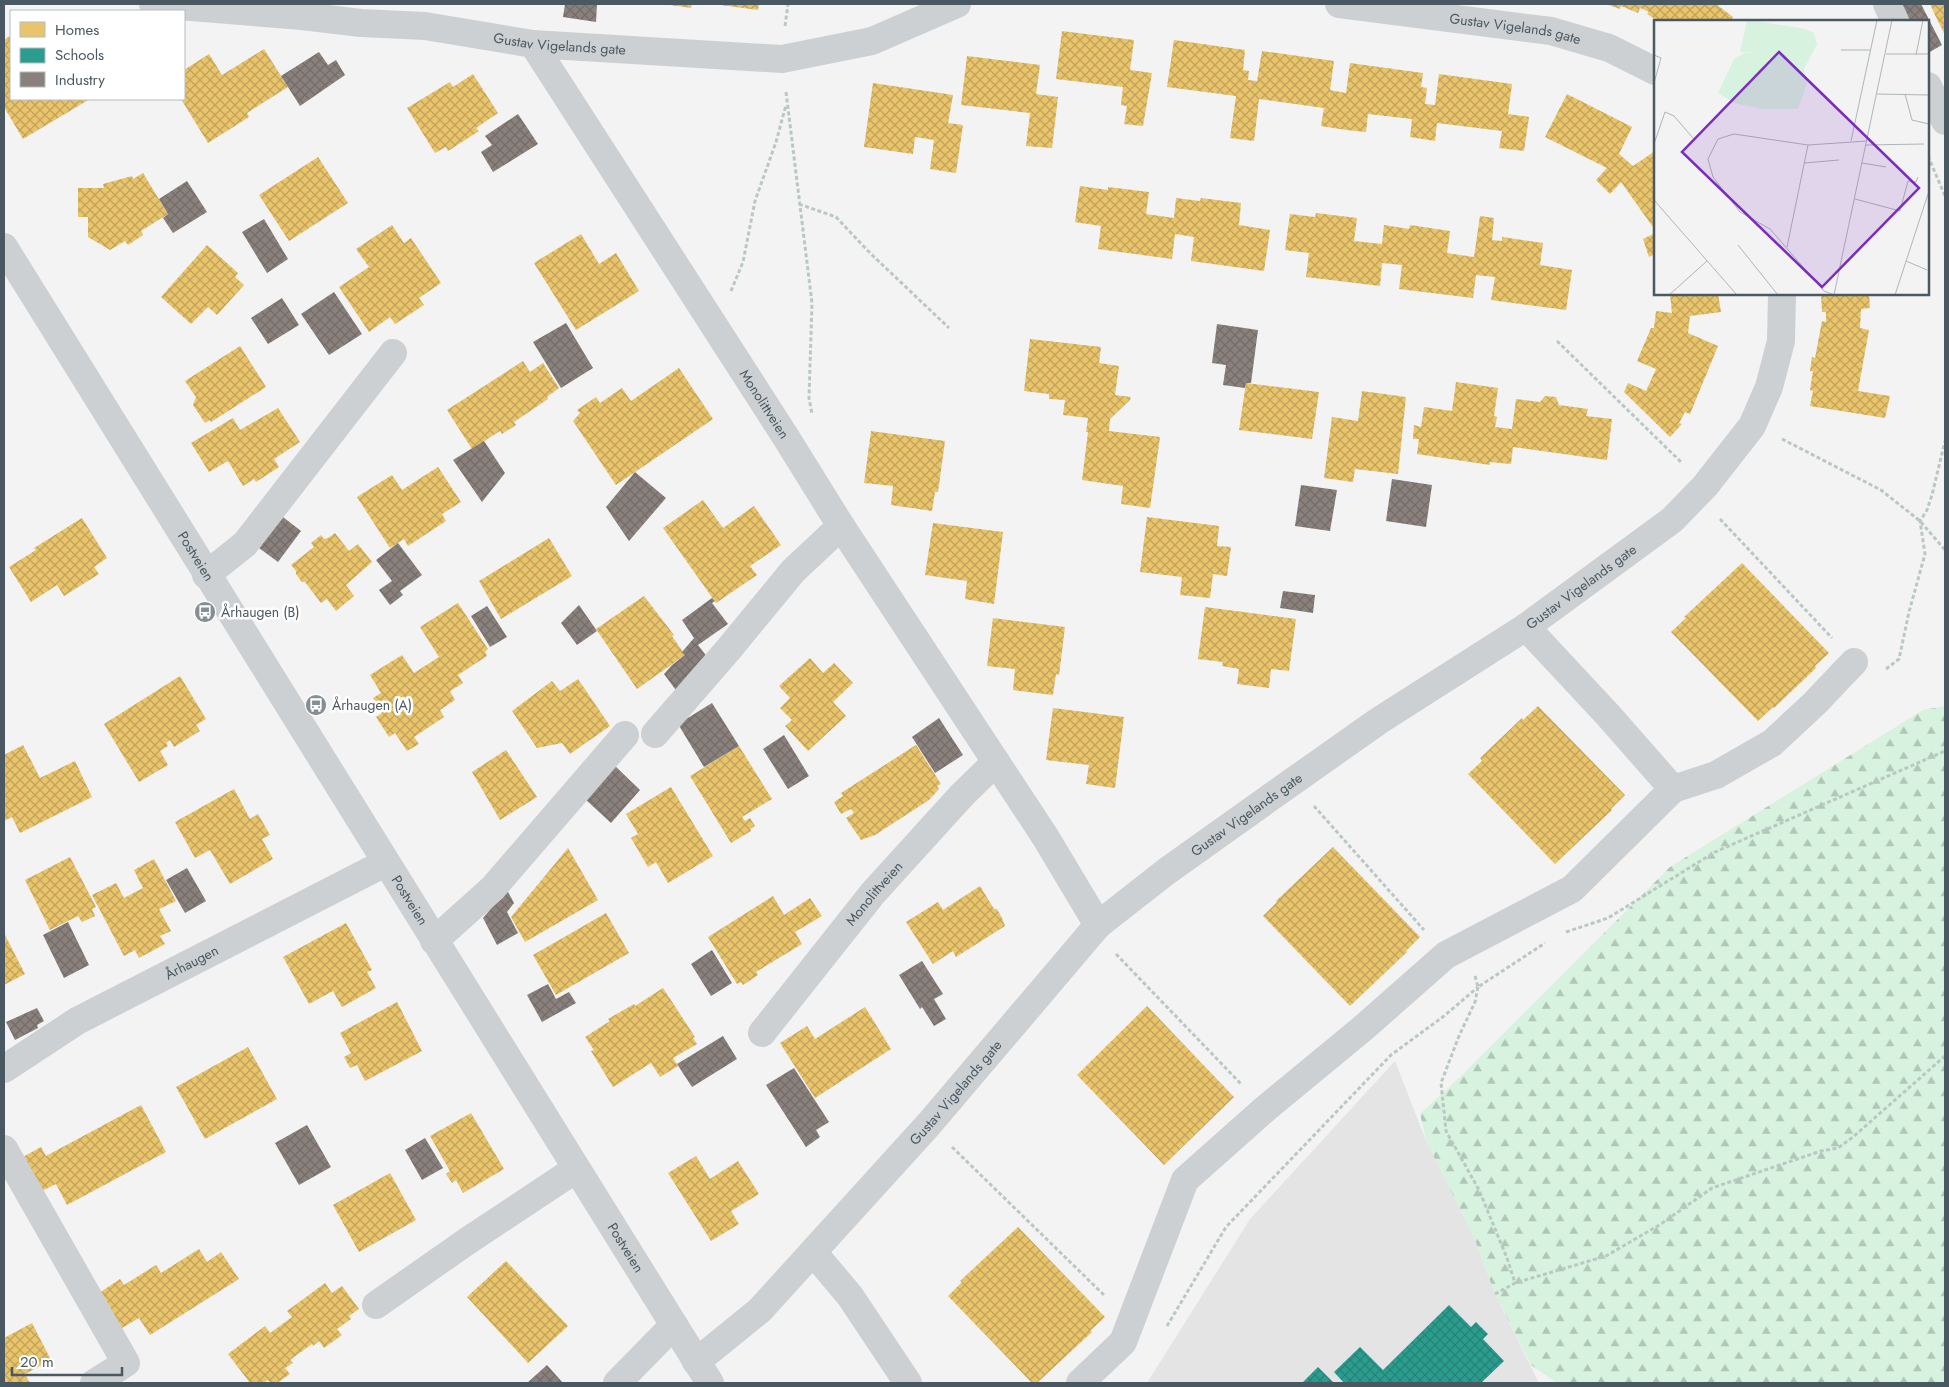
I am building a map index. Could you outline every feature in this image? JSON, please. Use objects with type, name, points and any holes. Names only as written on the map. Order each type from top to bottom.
[{"type":"street","name":"Gustav Vigelands gate","points":[[153,4],[302,16],[361,24],[425,26],[533,44],[782,59],[872,41],[957,4]]},
{"type":"street","name":"Gustav Vigelands gate","points":[[1339,4],[1551,31],[1609,48],[1654,70]]},
{"type":"street","points":[[1886,4],[1895,20]]},
{"type":"street","name":"Monolittveien","points":[[533,44],[841,526],[1046,838],[1098,925]]},
{"type":"street","points":[[1929,88],[1945,121]]},
{"type":"street","name":"Postveien","points":[[4,248],[703,1372]]},
{"type":"street","name":"Gustav Vigelands gate","points":[[703,1372],[929,1124],[1098,925],[1167,871],[1292,782],[1380,720],[1526,627],[1672,520],[1705,486],[1752,426],[1768,387],[1781,341],[1782,295]]},
{"type":"street","points":[[206,575],[245,544],[393,353]]},
{"type":"street","points":[[655,734],[793,571],[841,526]]},
{"type":"street","points":[[1526,627],[1673,788]]},
{"type":"street","points":[[1080,1383],[1123,1342],[1185,1180],[1265,1109],[1452,952],[1572,888],[1673,788],[1716,775],[1772,743],[1814,704],[1854,662]]},
{"type":"street","name":"Postveien","points":[[434,941],[493,888],[625,735]]},
{"type":"street","name":"Monolittveien","points":[[762,1033],[873,893],[962,795],[996,762]]},
{"type":"street","name":"Århaugen","points":[[4,1069],[77,1021],[385,863]]},
{"type":"street","points":[[4,1149],[126,1363],[94,1383]]},
{"type":"street","points":[[376,1305],[576,1169]]},
{"type":"street","points":[[813,1252],[850,1296],[908,1383]]},
{"type":"street","points":[[617,1383],[674,1325]]},
{"type":"path","points":[[782,59],[812,303],[809,398],[813,422]]},
{"type":"path","points":[[721,337],[728,297],[743,262],[755,201],[776,142],[787,102]]},
{"type":"path","points":[[1929,158],[1945,191],[1945,196]]},
{"type":"path","points":[[799,204],[836,217],[870,253],[949,328]]},
{"type":"path","points":[[1752,426],[1778,437],[1881,490],[1920,521],[1945,550]]},
{"type":"path","points":[[1883,671],[1899,659],[1909,612],[1925,554],[1920,521],[1930,503],[1945,441]]},
{"type":"path","points":[[1565,932],[1608,918],[1715,852],[1945,751]]},
{"type":"path","points":[[1292,782],[1452,952],[1471,964],[1478,987],[1475,1002],[1459,1036],[1442,1083],[1446,1131],[1479,1190],[1507,1258],[1515,1284]]},
{"type":"path","points":[[1098,925],[1108,947],[1265,1109]]},
{"type":"path","points":[[1162,1334],[1226,1226],[1391,1055],[1444,1016],[1478,987],[1549,940]]},
{"type":"path","points":[[1495,1294],[1515,1284],[1606,1256],[1661,1224],[1712,1188],[1821,1151],[1838,1148],[1853,1138],[1945,1056]]},
{"type":"path","points":[[929,1124],[1130,1321]]},
{"type":"shaded area","points":[[1395,1061],[1427,1143],[1474,1237],[1495,1294],[1539,1383],[1147,1383],[1250,1219]]},
{"type":"green space","points":[[1945,706],[1945,1383],[1557,1383],[1531,1365],[1495,1294],[1474,1237],[1427,1143],[1420,1114],[1462,1075],[1670,867],[1923,710]]},
{"type":"building: Homes","points":[[663,4],[692,4],[691,8]]},
{"type":"building: Homes","points":[[713,4],[759,4],[758,10]]},
{"type":"building: Homes","points":[[1606,4],[1716,4],[1733,17],[1731,20],[1656,20],[1647,14],[1649,12],[1640,8],[1638,13],[1621,6],[1620,9]]},
{"type":"building: Homes","points":[[1930,4],[1945,4],[1945,35],[1935,15]]},
{"type":"building: Homes","points":[[1062,31],[1134,40],[1130,70],[1152,73],[1143,126],[1124,124],[1127,106],[1121,105],[1123,87],[1056,79]]},
{"type":"building: Homes","points":[[10,36],[10,100],[88,100],[23,139],[4,107],[4,40]]},
{"type":"building: Homes","points":[[1174,40],[1245,50],[1243,70],[1249,71],[1248,80],[1257,81],[1262,51],[1334,61],[1330,90],[1346,93],[1350,63],[1423,73],[1421,87],[1427,88],[1425,104],[1435,105],[1439,74],[1512,84],[1508,114],[1529,117],[1524,151],[1499,148],[1502,131],[1437,123],[1435,141],[1410,137],[1412,119],[1368,114],[1366,132],[1346,130],[1321,126],[1324,108],[1259,99],[1254,141],[1230,138],[1236,96],[1167,87]]},
{"type":"building: Homes","points":[[264,49],[288,87],[247,113],[249,117],[208,143],[182,100],[185,100],[185,69],[209,54],[222,75]]},
{"type":"building: Homes","points":[[967,56],[1040,65],[1036,94],[1058,97],[1052,148],[1026,146],[1030,113],[961,105]]},
{"type":"building: Homes","points":[[473,74],[498,113],[476,128],[479,131],[448,151],[446,147],[435,153],[407,108],[450,82],[453,87]]},
{"type":"building: Homes","points":[[873,83],[953,95],[948,123],[963,125],[956,173],[930,169],[934,140],[915,137],[913,154],[864,147]]},
{"type":"building: Homes","points":[[1567,94],[1632,127],[1619,154],[1633,166],[1654,152],[1654,229],[1621,182],[1610,194],[1596,180],[1607,168],[1545,137]]},
{"type":"building: Homes","points":[[318,157],[348,203],[289,241],[259,195]]},
{"type":"building: Homes","points":[[143,173],[168,214],[141,231],[143,235],[128,245],[125,241],[110,250],[88,237],[88,217],[78,217],[78,188],[104,188],[103,184],[132,176],[133,179]]},
{"type":"building: Homes","points":[[1080,186],[1108,190],[1108,187],[1149,192],[1146,214],[1174,218],[1176,198],[1200,201],[1201,198],[1241,203],[1239,225],[1270,230],[1264,271],[1191,261],[1194,237],[1175,234],[1172,259],[1098,249],[1101,226],[1075,222]]},
{"type":"building: Homes","points":[[1316,213],[1357,218],[1354,241],[1382,244],[1384,225],[1409,229],[1410,225],[1450,231],[1447,253],[1474,257],[1480,216],[1494,218],[1492,240],[1502,241],[1502,237],[1543,243],[1540,265],[1572,270],[1566,310],[1491,300],[1495,277],[1476,275],[1473,298],[1399,289],[1402,265],[1382,263],[1380,286],[1306,277],[1309,253],[1285,250],[1290,214],[1315,217]]},
{"type":"building: Homes","points":[[392,225],[404,243],[411,238],[441,283],[419,298],[424,305],[395,324],[390,317],[369,332],[339,287],[369,267],[356,249]]},
{"type":"building: Homes","points":[[581,234],[599,264],[616,253],[639,291],[576,330],[534,263]]},
{"type":"building: Homes","points":[[1654,234],[1654,254],[1649,257],[1643,239]]},
{"type":"building: Homes","points":[[207,245],[238,273],[235,277],[244,285],[217,315],[208,307],[191,324],[161,297]]},
{"type":"building: Homes","points":[[1670,295],[1718,295],[1721,312],[1690,316],[1688,333],[1718,346],[1690,414],[1685,412],[1679,423],[1682,424],[1670,437],[1624,392],[1628,383],[1646,391],[1656,369],[1637,361],[1651,328],[1654,328],[1656,311],[1672,313]]},
{"type":"building: Homes","points":[[1821,295],[1869,295],[1870,308],[1861,309],[1860,328],[1869,330],[1858,391],[1890,396],[1885,418],[1810,406],[1813,391],[1810,390],[1813,371],[1810,371],[1812,357],[1815,358],[1822,321],[1826,322],[1826,312],[1822,312]]},
{"type":"building: Homes","points":[[1030,339],[1101,347],[1099,363],[1119,366],[1115,395],[1131,397],[1110,419],[1109,431],[1160,437],[1150,508],[1121,504],[1123,486],[1082,480],[1088,418],[1063,415],[1065,400],[1049,399],[1049,394],[1024,391]]},
{"type":"building: Homes","points":[[240,346],[266,387],[211,422],[210,420],[205,423],[193,405],[196,397],[185,381]]},
{"type":"building: Homes","points":[[523,361],[530,372],[543,363],[559,388],[547,397],[548,399],[514,422],[516,425],[502,434],[500,431],[472,449],[447,410]]},
{"type":"building: Homes","points":[[679,368],[713,419],[616,485],[573,421],[580,413],[577,410],[596,397],[600,403],[622,388],[631,401]]},
{"type":"building: Homes","points":[[1456,382],[1498,388],[1494,416],[1497,417],[1495,427],[1512,429],[1516,399],[1540,402],[1545,396],[1556,397],[1559,405],[1588,409],[1586,416],[1612,419],[1607,460],[1513,447],[1511,464],[1490,462],[1490,465],[1417,454],[1419,439],[1413,439],[1414,425],[1421,427],[1424,407],[1452,411]]},
{"type":"building: Homes","points":[[1246,383],[1319,392],[1312,439],[1239,430]]},
{"type":"building: Homes","points":[[1362,391],[1406,397],[1398,474],[1355,469],[1353,482],[1324,478],[1332,417],[1358,421]]},
{"type":"building: Homes","points":[[278,408],[300,442],[274,459],[279,467],[256,482],[254,479],[243,486],[228,461],[209,472],[191,443],[233,418],[240,430]]},
{"type":"building: Homes","points":[[871,431],[945,441],[938,492],[935,492],[932,511],[891,505],[893,486],[864,483]]},
{"type":"building: Homes","points":[[438,467],[461,502],[442,514],[446,521],[408,546],[404,539],[390,548],[357,497],[392,475],[402,490]]},
{"type":"building: Homes","points":[[703,500],[723,528],[754,506],[781,545],[750,566],[757,575],[716,603],[663,528]]},
{"type":"building: Homes","points":[[1147,517],[1219,526],[1217,546],[1231,547],[1227,576],[1213,574],[1210,598],[1180,595],[1182,577],[1140,572]]},
{"type":"building: Homes","points":[[82,518],[107,558],[94,567],[99,574],[64,596],[57,585],[31,602],[9,567],[36,550],[34,548]]},
{"type":"building: Homes","points":[[933,523],[1003,532],[994,604],[965,599],[967,581],[925,575]]},
{"type":"building: Homes","points":[[335,533],[349,551],[358,544],[372,562],[346,585],[354,596],[336,611],[327,599],[321,603],[305,582],[302,582],[291,565],[314,547],[311,543],[321,535],[324,539]]},
{"type":"building: Homes","points":[[549,538],[572,576],[501,619],[479,581]]},
{"type":"building: Homes","points":[[1742,563],[1829,653],[1815,666],[1816,668],[1758,721],[1671,632],[1686,618],[1684,617]]},
{"type":"building: Homes","points":[[644,596],[674,635],[672,636],[685,655],[637,689],[596,629]]},
{"type":"building: Homes","points":[[458,603],[488,649],[485,652],[487,656],[458,675],[463,683],[450,691],[455,700],[440,710],[444,717],[414,737],[419,744],[407,751],[395,733],[389,737],[376,717],[382,713],[373,698],[381,693],[370,675],[402,655],[414,673],[439,657],[420,627]]},
{"type":"building: Homes","points":[[1205,607],[1296,619],[1289,671],[1271,669],[1269,688],[1237,684],[1239,669],[1222,666],[1223,662],[1198,659]]},
{"type":"building: Homes","points":[[993,618],[1065,627],[1059,675],[1056,674],[1053,695],[1013,690],[1015,669],[987,666]]},
{"type":"building: Homes","points":[[810,658],[823,673],[834,663],[853,683],[833,702],[846,716],[808,751],[785,726],[792,720],[780,708],[790,698],[779,686]]},
{"type":"building: Homes","points":[[180,676],[206,719],[196,725],[200,731],[174,747],[170,740],[166,743],[168,746],[160,751],[168,765],[139,782],[104,724]]},
{"type":"building: Homes","points":[[578,679],[610,726],[570,754],[562,743],[537,748],[512,711],[552,681],[560,691]]},
{"type":"building: Homes","points":[[1538,706],[1625,795],[1612,810],[1555,864],[1468,774],[1482,761],[1480,758],[1522,718],[1523,720]]},
{"type":"building: Homes","points":[[1053,708],[1124,717],[1115,788],[1086,784],[1089,765],[1046,760]]},
{"type":"building: Homes","points":[[23,745],[40,778],[75,761],[92,797],[20,833],[12,817],[4,821],[4,755]]},
{"type":"building: Homes","points":[[916,745],[941,784],[937,786],[939,789],[929,800],[875,835],[861,840],[846,818],[854,813],[851,809],[841,814],[834,802],[843,796],[841,793]]},
{"type":"building: Homes","points":[[739,746],[772,799],[742,817],[745,821],[750,818],[755,826],[750,829],[751,831],[731,843],[690,776]]},
{"type":"building: Homes","points":[[506,750],[537,797],[500,820],[472,772]]},
{"type":"building: Homes","points":[[671,787],[713,856],[668,883],[656,862],[648,867],[631,838],[638,834],[626,814]]},
{"type":"building: Homes","points":[[234,789],[250,819],[258,814],[270,835],[262,839],[273,859],[230,884],[210,850],[195,858],[175,822]]},
{"type":"building: Homes","points":[[1333,847],[1420,937],[1407,952],[1350,1006],[1263,916],[1276,901]]},
{"type":"building: Homes","points":[[568,848],[598,900],[525,942],[511,917]]},
{"type":"building: Homes","points":[[70,857],[96,907],[92,909],[95,916],[82,922],[78,916],[50,930],[25,880]]},
{"type":"building: Homes","points":[[154,859],[176,901],[159,909],[171,931],[160,936],[165,944],[139,958],[135,950],[124,956],[92,895],[116,883],[124,898],[143,888],[134,870]]},
{"type":"building: Homes","points":[[980,886],[994,909],[997,909],[1005,926],[956,957],[953,951],[933,964],[906,922],[938,902],[943,910]]},
{"type":"building: Homes","points":[[773,896],[784,915],[810,898],[822,916],[795,932],[802,944],[756,972],[758,975],[743,985],[741,982],[737,984],[708,937]]},
{"type":"building: Homes","points":[[606,913],[629,953],[556,995],[533,955]]},
{"type":"building: Homes","points":[[346,923],[372,970],[367,972],[376,988],[342,1007],[333,991],[309,1004],[283,957]]},
{"type":"building: Homes","points":[[4,933],[25,974],[4,985]]},
{"type":"building: Homes","points":[[663,988],[695,1037],[693,1038],[697,1044],[673,1058],[678,1066],[660,1077],[651,1063],[613,1087],[591,1051],[594,1050],[585,1037],[610,1021],[608,1019],[634,1004],[635,1006]]},
{"type":"building: Homes","points":[[397,1002],[422,1051],[365,1081],[357,1065],[350,1068],[344,1057],[351,1053],[340,1033]]},
{"type":"building: Homes","points":[[1147,1006],[1234,1097],[1164,1165],[1077,1075]]},
{"type":"building: Homes","points":[[865,1007],[891,1049],[815,1098],[780,1043],[807,1026],[815,1039]]},
{"type":"building: Homes","points":[[248,1047],[277,1099],[205,1139],[176,1087]]},
{"type":"building: Homes","points":[[141,1105],[166,1152],[67,1205],[56,1184],[38,1193],[19,1159],[41,1147],[46,1156]]},
{"type":"building: Homes","points":[[471,1113],[504,1169],[463,1193],[456,1180],[452,1183],[446,1174],[450,1171],[430,1136]]},
{"type":"building: Homes","points":[[696,1156],[710,1179],[738,1161],[759,1194],[731,1211],[739,1224],[711,1241],[668,1173]]},
{"type":"building: Homes","points":[[390,1173],[416,1220],[359,1252],[333,1205]]},
{"type":"building: Homes","points":[[1018,1227],[1105,1317],[1090,1331],[1092,1332],[1037,1383],[1032,1383],[948,1296],[962,1282],[960,1281]]},
{"type":"building: Homes","points":[[199,1249],[207,1262],[221,1252],[239,1279],[150,1335],[139,1318],[122,1328],[99,1293],[120,1279],[124,1285],[156,1265],[161,1273]]},
{"type":"building: Homes","points":[[506,1261],[568,1326],[528,1363],[467,1297]]},
{"type":"building: Homes","points":[[325,1283],[332,1293],[342,1286],[359,1309],[349,1316],[351,1319],[337,1329],[342,1335],[324,1348],[319,1341],[313,1346],[312,1344],[290,1360],[293,1363],[285,1368],[290,1374],[277,1383],[271,1383],[268,1380],[263,1383],[250,1383],[228,1354],[265,1326],[270,1333],[292,1317],[287,1311]]},
{"type":"building: Homes","points":[[32,1323],[51,1360],[25,1374],[30,1383],[4,1383],[4,1338]]},
{"type":"building: Schools","points":[[1449,1305],[1471,1327],[1476,1322],[1488,1334],[1483,1339],[1504,1361],[1481,1383],[1344,1383],[1334,1372],[1360,1347],[1383,1370]]},
{"type":"building: Schools","points":[[1318,1367],[1332,1383],[1302,1383]]},
{"type":"building: Industry","points":[[565,4],[597,4],[596,22],[563,17]]},
{"type":"building: Industry","points":[[1901,4],[1921,4],[1942,45],[1929,52],[1929,20],[1909,20]]},
{"type":"building: Industry","points":[[319,52],[328,65],[336,60],[345,75],[300,106],[281,76]]},
{"type":"building: Industry","points":[[518,114],[538,144],[493,172],[481,152],[492,145],[485,136]]},
{"type":"building: Industry","points":[[187,181],[207,212],[173,233],[163,218],[168,214],[159,199]]},
{"type":"building: Industry","points":[[264,219],[288,259],[267,273],[242,232]]},
{"type":"building: Industry","points":[[334,292],[362,334],[329,355],[301,314]]},
{"type":"building: Industry","points":[[282,298],[299,325],[268,344],[251,318]]},
{"type":"building: Industry","points":[[566,323],[593,368],[561,388],[533,342]]},
{"type":"building: Industry","points":[[1217,324],[1258,330],[1251,383],[1246,383],[1245,388],[1223,385],[1226,365],[1212,363]]},
{"type":"building: Industry","points":[[484,441],[505,473],[482,502],[453,460]]},
{"type":"building: Industry","points":[[635,472],[666,498],[629,541],[606,507]]},
{"type":"building: Industry","points":[[1392,479],[1432,485],[1426,527],[1386,521]]},
{"type":"building: Industry","points":[[1301,485],[1337,490],[1330,531],[1295,526]]},
{"type":"building: Industry","points":[[283,517],[301,531],[278,562],[259,548]]},
{"type":"building: Industry","points":[[398,543],[422,575],[400,591],[403,595],[390,605],[379,590],[392,581],[376,560]]},
{"type":"building: Industry","points":[[1283,591],[1315,595],[1313,613],[1280,608]]},
{"type":"building: Industry","points":[[712,598],[715,601],[712,603],[728,624],[698,645],[708,658],[678,693],[664,674],[685,655],[682,652],[694,638],[682,620]]},
{"type":"building: Industry","points":[[579,605],[597,631],[577,645],[561,623]]},
{"type":"building: Industry","points":[[487,606],[507,637],[490,647],[471,616]]},
{"type":"building: Industry","points":[[712,703],[739,746],[704,767],[678,724]]},
{"type":"building: Industry","points":[[939,718],[963,755],[935,773],[912,737]]},
{"type":"building: Industry","points":[[784,735],[809,776],[788,789],[763,749]]},
{"type":"building: Industry","points":[[614,765],[640,790],[611,823],[584,798]]},
{"type":"building: Industry","points":[[187,868],[206,901],[185,913],[166,880]]},
{"type":"building: Industry","points":[[507,890],[514,903],[507,912],[518,933],[497,945],[483,918]]},
{"type":"building: Industry","points":[[68,922],[89,965],[64,978],[43,935]]},
{"type":"building: Industry","points":[[712,950],[732,983],[711,996],[691,964]]},
{"type":"building: Industry","points":[[922,961],[943,994],[934,999],[946,1019],[934,1026],[922,1007],[920,1009],[899,975]]},
{"type":"building: Industry","points":[[548,984],[556,999],[569,992],[576,1003],[542,1022],[527,995]]},
{"type":"building: Industry","points":[[37,1008],[44,1021],[37,1025],[38,1028],[15,1040],[6,1022]]},
{"type":"building: Industry","points":[[723,1036],[737,1059],[692,1087],[677,1064]]},
{"type":"building: Industry","points":[[794,1068],[829,1122],[816,1130],[820,1137],[806,1147],[766,1085]]},
{"type":"building: Industry","points":[[307,1125],[331,1167],[299,1185],[275,1143]]},
{"type":"building: Industry","points":[[425,1138],[443,1168],[422,1180],[405,1150]]},
{"type":"building: Industry","points":[[547,1365],[563,1383],[527,1383]]},
{"type":"place","name":"Århaugen (B)","points":[[205,612]]},
{"type":"place","name":"Århaugen (A)","points":[[316,705]]}]
